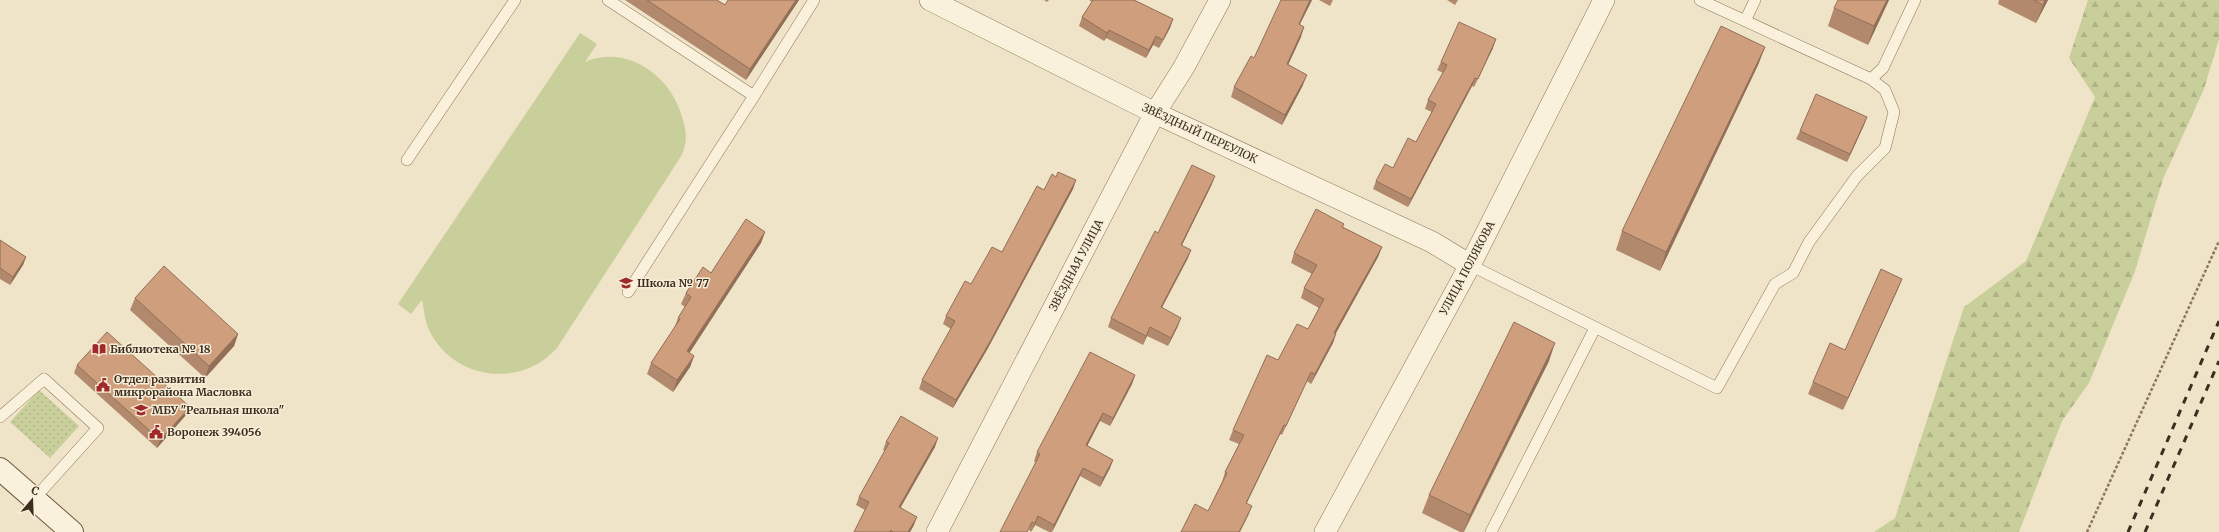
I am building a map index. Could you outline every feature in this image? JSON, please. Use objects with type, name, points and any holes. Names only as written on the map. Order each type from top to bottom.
[{"type":"main road","points":[[0,469],[72,532]]},
{"type":"street","name":"ЗВЁЗДНЫЙ ПЕРЕУЛОК","points":[[930,0],[1155,113],[1424,239],[1470,265]]},
{"type":"street","name":"ЗВЁЗДНАЯ УЛИЦА","points":[[937,532],[1155,113],[1184,67],[1220,0]]},
{"type":"street","name":"УЛИЦА ПОЛЯКОВА","points":[[1325,532],[1470,265],[1604,0]]},
{"type":"lane","points":[[407,160],[515,0]]},
{"type":"lane","points":[[608,0],[754,96]]},
{"type":"lane","points":[[628,292],[814,0]]},
{"type":"lane","points":[[1470,265],[1716,388],[1775,284],[1793,273],[1809,242],[1858,176],[1885,148],[1894,112],[1885,90],[1871,79],[1700,0]]},
{"type":"lane","points":[[1745,21],[1755,0]]},
{"type":"lane","points":[[1871,79],[1883,68],[1915,0]]},
{"type":"lane","points":[[1491,532],[1594,328]]},
{"type":"lane","points":[[0,417],[44,379],[98,428],[34,499]]},
{"type":"path","points":[[2086,532],[2219,240]]},
{"type":"green space","points":[[2088,0],[2219,0],[2219,39],[2204,89],[2163,179],[2134,274],[2089,383],[2062,421],[2019,532],[1874,532],[1895,518],[1964,307],[2026,261],[2095,97],[2069,58]]},
{"type":"green space","points":[[580,33],[597,44],[585,62],[601,58],[616,57],[645,67],[658,77],[676,102],[682,117],[686,138],[683,153],[557,348],[542,361],[525,370],[507,374],[488,373],[471,368],[454,360],[440,347],[429,330],[422,300],[411,314],[398,304]]},
{"type":"green space","points":[[39,390],[79,426],[50,458],[10,422]]},
{"type":"building","points":[[647,0],[717,0],[725,5],[728,0],[796,0],[750,69]]},
{"type":"building","points":[[1093,0],[1134,0],[1173,19],[1163,40],[1156,36],[1149,50],[1109,30],[1107,33],[1082,17]]},
{"type":"building","points":[[1281,0],[1310,0],[1299,24],[1304,27],[1287,64],[1307,75],[1285,115],[1234,87],[1251,56],[1254,58]]},
{"type":"building","points":[[1838,0],[1887,0],[1874,26],[1834,8]]},
{"type":"building","points":[[2034,0],[2045,0],[2043,5]]},
{"type":"building","points":[[1459,22],[1496,39],[1478,79],[1475,78],[1411,199],[1376,181],[1385,164],[1393,168],[1408,138],[1416,142],[1436,104],[1428,100],[1447,65],[1441,62]]},
{"type":"building","points":[[1721,26],[1765,47],[1666,252],[1622,231]]},
{"type":"building","points":[[1816,94],[1867,117],[1850,154],[1800,131]]},
{"type":"building","points":[[1192,165],[1215,176],[1181,245],[1191,250],[1161,307],[1181,318],[1171,338],[1150,327],[1146,336],[1111,318],[1155,231],[1158,233]]},
{"type":"building","points":[[1058,172],[1076,180],[991,340],[956,400],[922,380],[955,321],[946,316],[965,281],[971,284],[992,247],[1002,252],[1037,186],[1044,190],[1052,174],[1056,177]]},
{"type":"building","points":[[1316,209],[1344,224],[1342,227],[1382,247],[1334,333],[1336,334],[1315,374],[1311,372],[1286,426],[1284,425],[1246,503],[1252,506],[1239,532],[1181,532],[1195,504],[1208,511],[1227,473],[1225,472],[1244,435],[1233,430],[1267,355],[1278,360],[1297,324],[1308,329],[1324,299],[1304,288],[1317,265],[1294,253]]},
{"type":"building","points":[[746,219],[765,232],[687,351],[694,356],[677,380],[651,363],[680,319],[678,318],[691,297],[686,293],[703,267],[711,273]]},
{"type":"building","points":[[0,240],[26,257],[13,277],[0,268]]},
{"type":"building","points":[[164,266],[238,334],[209,366],[135,298]]},
{"type":"building","points":[[1881,269],[1902,279],[1848,398],[1813,382],[1830,343],[1845,350]]},
{"type":"building","points":[[1514,322],[1555,343],[1470,515],[1429,495]]},
{"type":"building","points":[[107,332],[190,407],[160,440],[77,365]]},
{"type":"building","points":[[1090,352],[1135,375],[1113,418],[1103,413],[1086,445],[1113,460],[1103,478],[1083,468],[1054,525],[1038,516],[1035,523],[1032,522],[1027,532],[1000,532],[1040,454],[1037,452]]},
{"type":"building","points":[[901,416],[938,438],[899,507],[917,517],[908,532],[893,532],[891,530],[890,532],[854,532],[869,502],[859,497],[889,443],[886,442]]},
{"type":"railway","points":[[2128,532],[2219,321]]},
{"type":"railway","points":[[2145,532],[2219,361]]},
{"type":"place","name":"Школа № 77","points":[[626,283]]},
{"type":"place","name":"Библиотека № 18","points":[[99,349]]},
{"type":"place","name":"Отдел развития микрорайона Масловка","points":[[103,385]]},
{"type":"place","name":"МБУ \"Реальная школа\"","points":[[141,410]]},
{"type":"place","name":"Воронеж 394056","points":[[156,432]]}]
